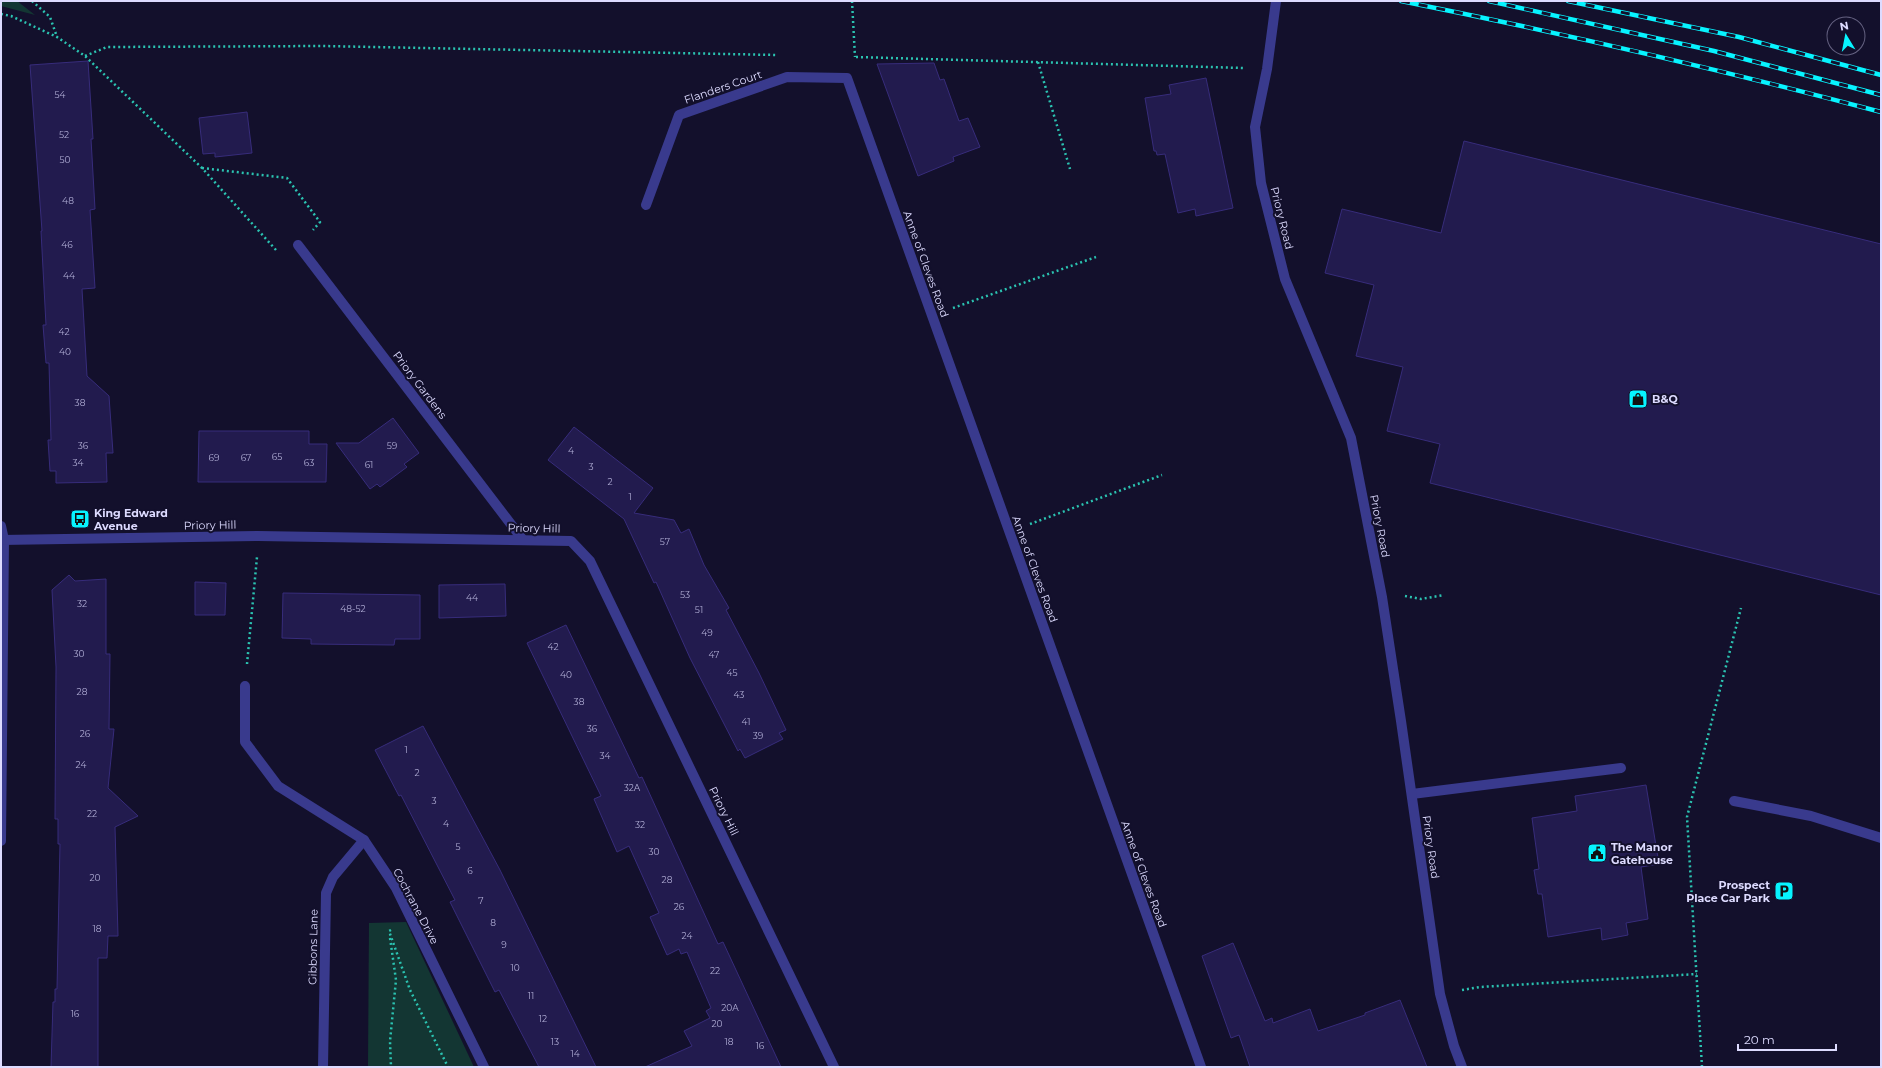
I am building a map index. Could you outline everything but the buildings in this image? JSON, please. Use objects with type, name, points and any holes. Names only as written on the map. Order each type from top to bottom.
[{"type":"street","name":"Priory Road","points":[[1276,1],[1267,69],[1255,127],[1261,183],[1285,279],[1351,438],[1382,597],[1412,794],[1440,994],[1454,1046],[1462,1067]]},
{"type":"street","name":"Flanders Court","points":[[646,205],[680,115],[787,77],[847,78]]},
{"type":"street","name":"Anne of Cleves Road","points":[[847,78],[1201,1067]]},
{"type":"street","name":"Priory Gardens","points":[[298,245],[523,540]]},
{"type":"street","points":[[1,526],[1,841]]},
{"type":"street","name":"Priory Hill","points":[[2,540],[258,536],[571,540],[590,561],[834,1067]]},
{"type":"street","name":"Cochrane Drive","points":[[245,686],[245,742],[278,786],[364,840],[396,888],[484,1067]]},
{"type":"street","points":[[1412,794],[1621,768]]},
{"type":"street","points":[[1734,801],[1811,816],[1881,838]]},
{"type":"street","name":"Gibbons Lane","points":[[323,1067],[326,893],[333,877],[364,840]]},
{"type":"path","points":[[32,1],[50,17],[57,37]]},
{"type":"path","points":[[852,1],[855,57]]},
{"type":"path","points":[[1,14],[11,16],[57,37],[85,56],[202,168],[283,258],[320,222],[287,178],[202,168]]},
{"type":"path","points":[[85,56],[107,47],[322,46],[783,56]]},
{"type":"path","points":[[847,57],[1267,69]]},
{"type":"path","points":[[1038,62],[1070,169]]},
{"type":"path","points":[[932,316],[1096,257]]},
{"type":"path","points":[[1009,532],[1162,475]]},
{"type":"path","points":[[245,686],[258,536]]},
{"type":"path","points":[[1398,595],[1421,599],[1444,595]]},
{"type":"path","points":[[1702,1067],[1687,817],[1741,608]]},
{"type":"path","points":[[389,931],[407,911]]},
{"type":"path","points":[[389,931],[396,980],[390,1041],[391,1067]]},
{"type":"path","points":[[389,931],[410,990],[448,1067]]},
{"type":"path","points":[[1440,994],[1480,987],[1697,974]]},
{"type":"green space","points":[[1,1],[17,1],[35,15],[1,6]]},
{"type":"green space","points":[[406,922],[474,1067],[368,1067],[369,923]]},
{"type":"railway","points":[[1401,1],[1642,53],[1762,81],[1881,112]]},
{"type":"railway","points":[[1489,1],[1714,51],[1881,95]]},
{"type":"railway","points":[[1568,1],[1739,37],[1881,75]]},
{"type":"place","name":"B&Q","points":[[1638,399]]},
{"type":"place","name":"King Edward Avenue","points":[[80,519]]},
{"type":"place","name":"The Manor Gatehouse","points":[[1597,853]]},
{"type":"place","name":"Prospect Place Car Park","points":[[1784,891]]}]
